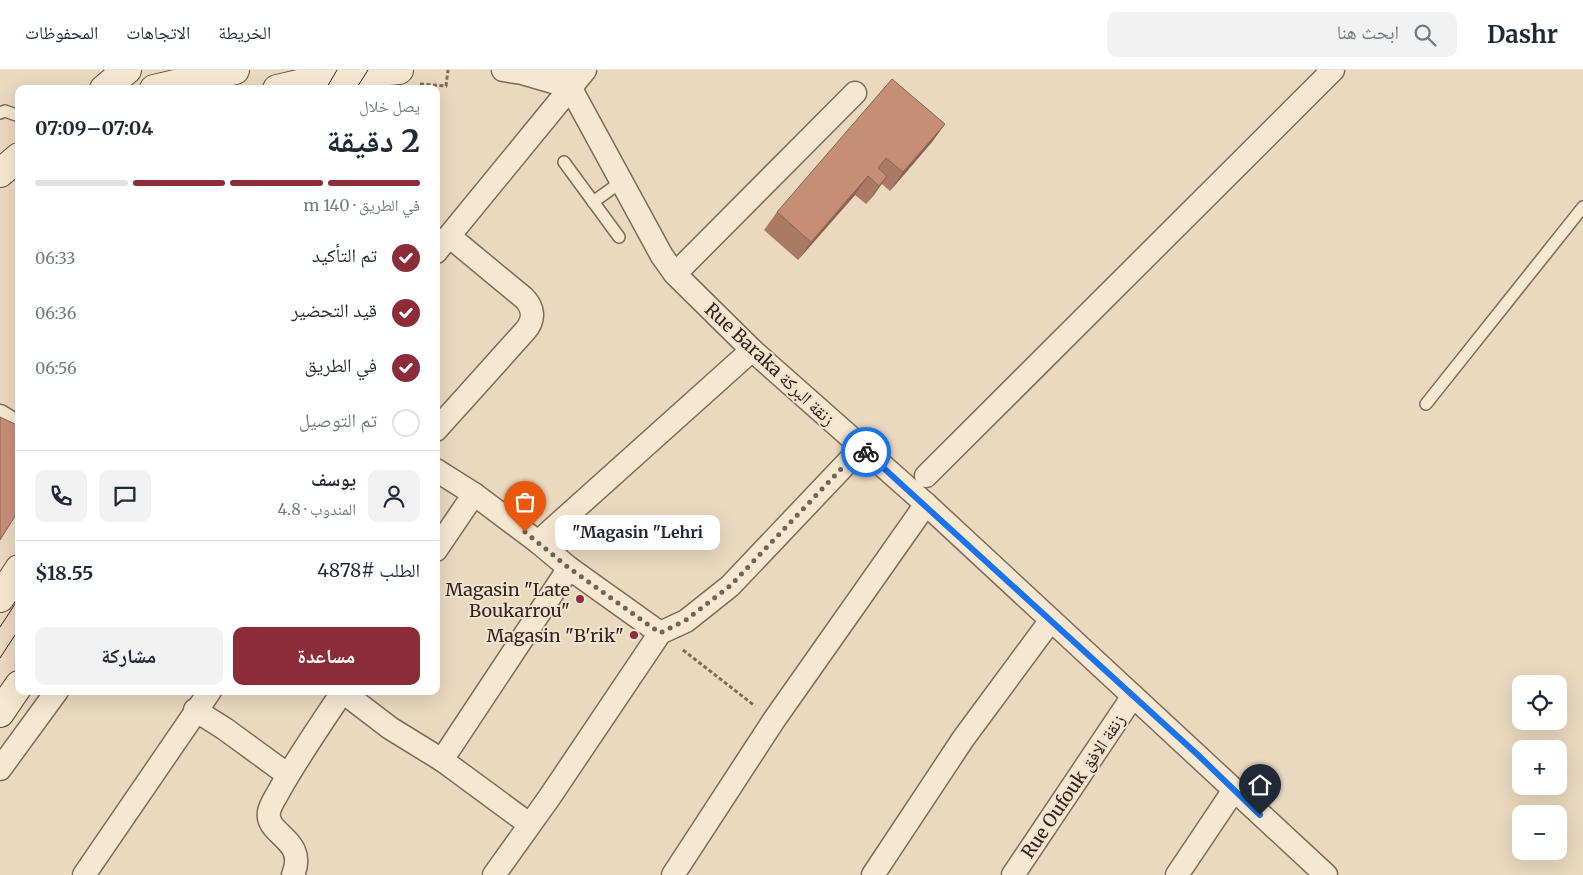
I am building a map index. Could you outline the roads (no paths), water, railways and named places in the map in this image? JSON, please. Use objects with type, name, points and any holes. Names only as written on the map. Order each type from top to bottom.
[{"type":"main road","points":[[109,85],[127,70]]},
{"type":"main road","points":[[171,85],[235,70]]},
{"type":"main road","points":[[290,85],[306,80],[333,76],[404,75]]},
{"type":"main road","points":[[390,85],[404,75]]},
{"type":"main road","points":[[0,173],[15,161]]},
{"type":"main road","points":[[0,188],[15,182]]},
{"type":"main road","points":[[0,598],[15,575]]},
{"type":"main road","points":[[0,713],[15,691]]},
{"type":"street","points":[[503,70],[565,78],[585,70]]},
{"type":"street","points":[[926,476],[1333,70]]},
{"type":"street","points":[[440,426],[529,326],[533,314],[532,308],[524,298],[443,244],[565,78]]},
{"type":"street","name":"Rue Baraka زنقة البركة","points":[[565,78],[662,256],[675,274],[752,350],[926,504],[1326,875]]},
{"type":"street","points":[[675,274],[856,93]]},
{"type":"street","points":[[538,542],[752,350]]},
{"type":"street","points":[[0,416],[15,425]]},
{"type":"street","points":[[494,875],[549,798],[660,633],[686,620],[730,586],[861,448]]},
{"type":"street","points":[[440,473],[474,494],[569,568],[660,633]]},
{"type":"street","points":[[440,544],[474,494]]},
{"type":"street","points":[[673,875],[774,720],[926,504]]},
{"type":"street","points":[[442,760],[569,568]]},
{"type":"street","points":[[873,875],[964,739],[1051,620]]},
{"type":"street","points":[[0,769],[54,695]]},
{"type":"street","points":[[293,875],[296,868],[296,855],[292,845],[270,820],[269,812],[288,775],[341,695]]},
{"type":"street","points":[[347,695],[390,728],[442,760],[529,824]]},
{"type":"street","name":"Rue Oufouk زنقة الافق","points":[[1013,875],[1133,696]]},
{"type":"street","points":[[84,875],[204,697],[224,729],[288,775]]},
{"type":"street","points":[[1177,875],[1234,790]]},
{"type":"lane","points":[[0,113],[5,111],[15,115]]},
{"type":"lane","points":[[564,162],[619,237]]},
{"type":"lane","points":[[593,202],[621,182]]},
{"type":"lane","points":[[1426,404],[1583,207]]},
{"type":"tram line","points":[[328,85],[337,70]]},
{"type":"tram line","points":[[359,85],[368,70]]},
{"type":"tram line","points":[[0,627],[15,604]]},
{"type":"tram line","points":[[0,658],[15,635]]},
{"type":"place","name":"Magasin \"Lehri\"","points":[[525,532]]},
{"type":"place","name":"Magasin \"Late Boukarrou\"","points":[[580,599]]},
{"type":"place","name":"Magasin \"B'rik\"","points":[[634,635]]}]
